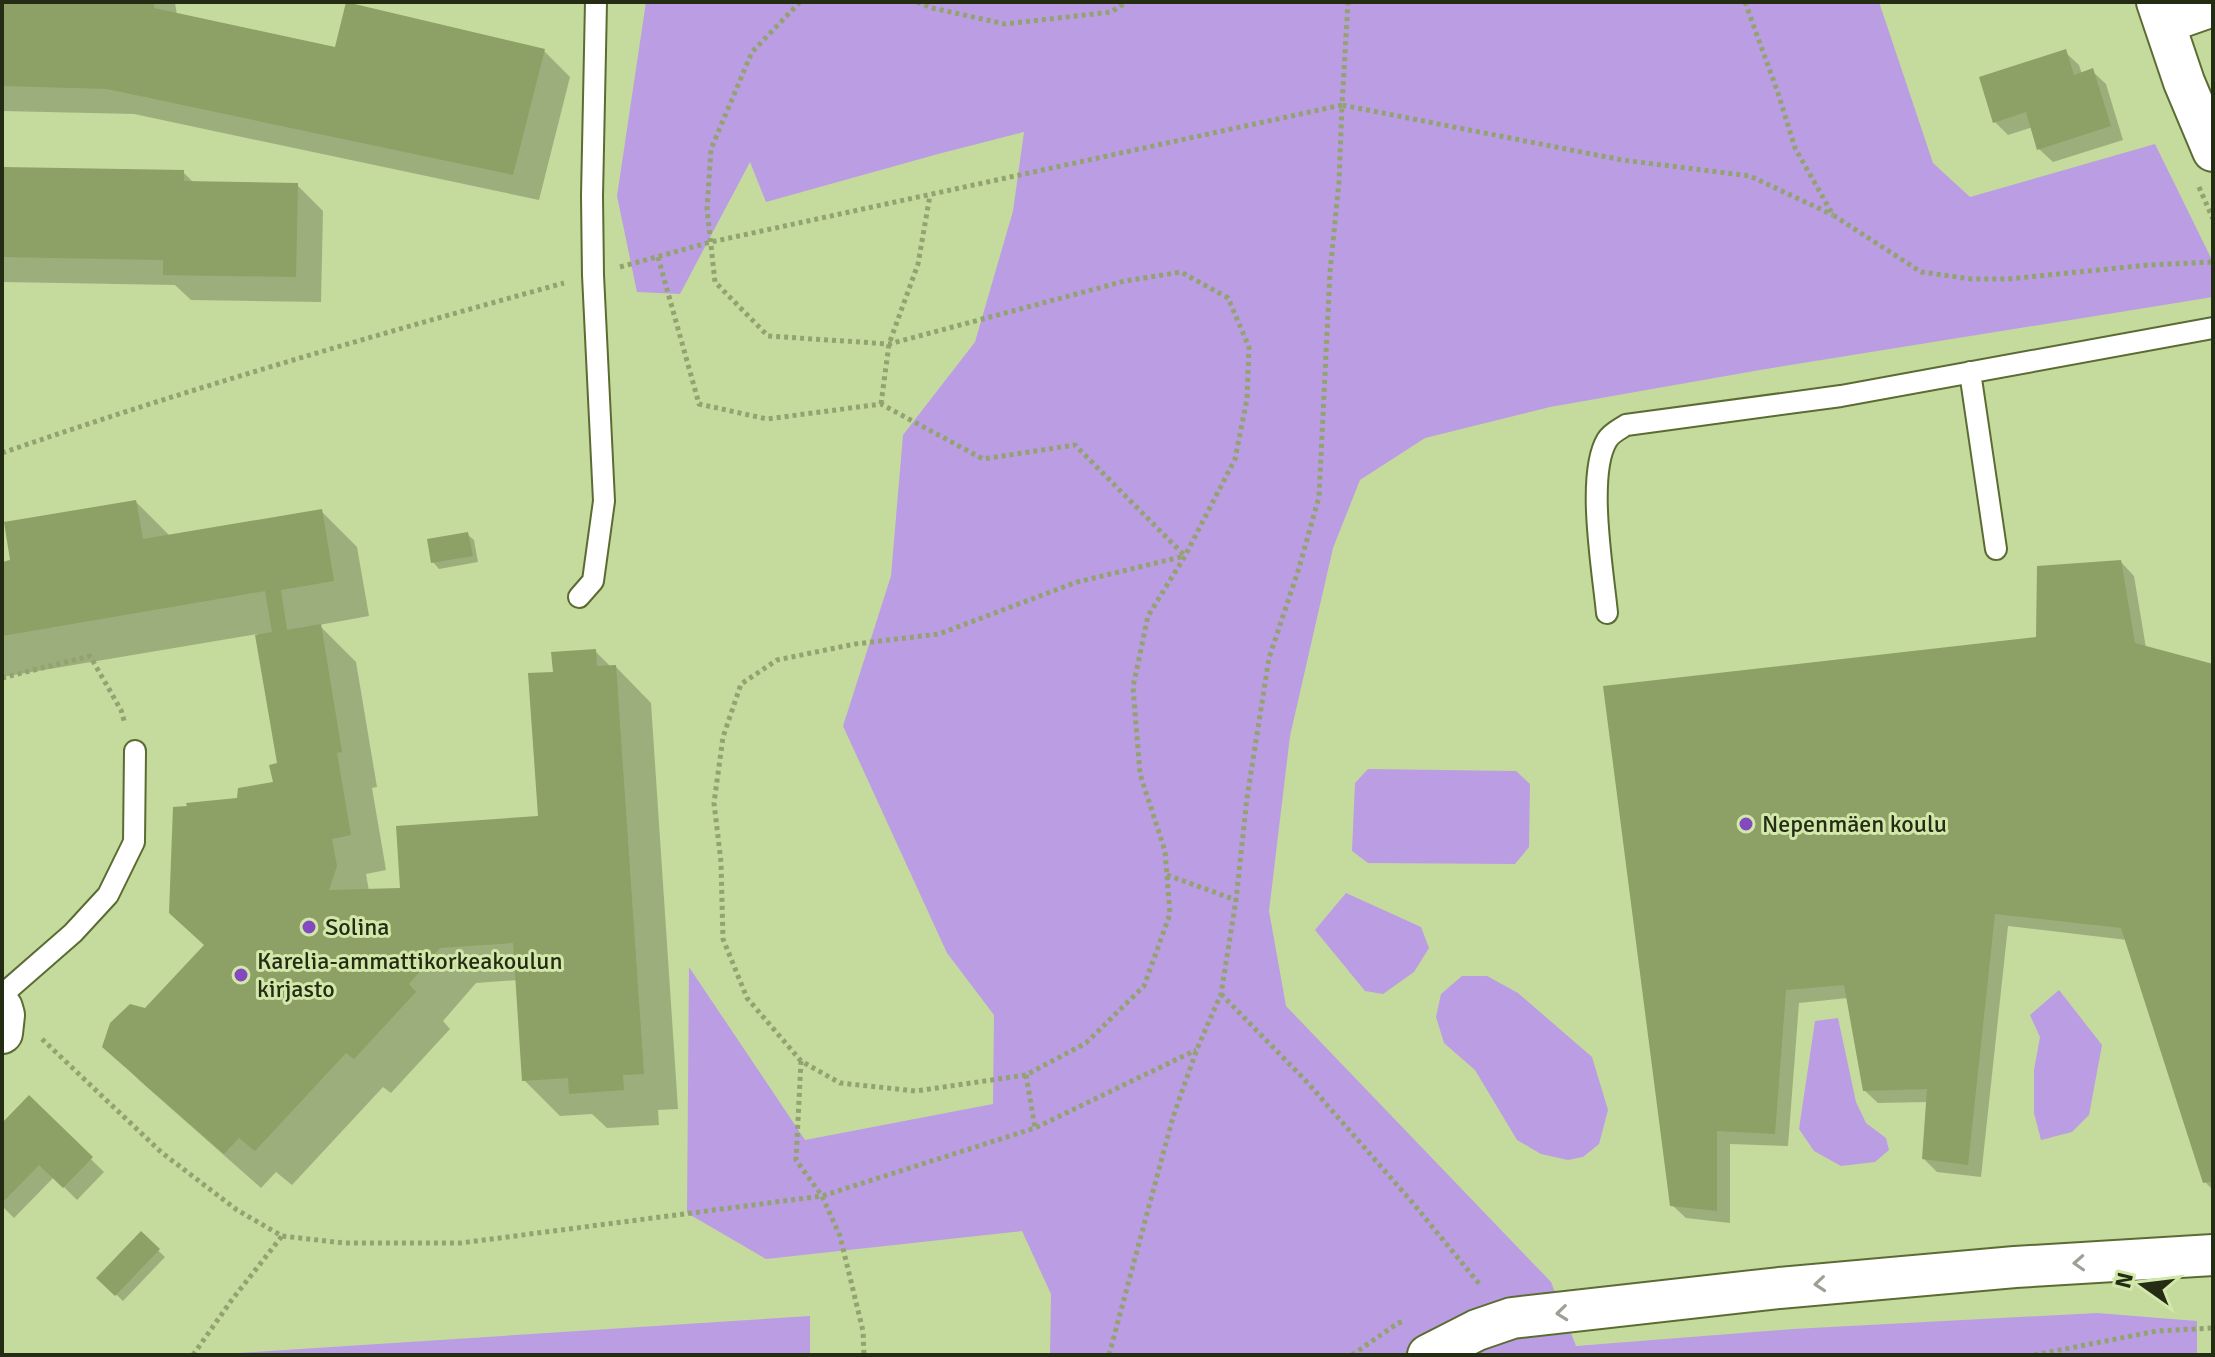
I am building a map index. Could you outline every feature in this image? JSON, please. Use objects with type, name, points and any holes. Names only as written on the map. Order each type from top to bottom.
[{"type":"street","points":[[2213,6],[2160,12],[2184,82],[2213,151]]},
{"type":"street","points":[[1428,1355],[1477,1330],[1512,1318],[1842,1282],[2015,1267],[2213,1255]]},
{"type":"lane","points":[[579,597],[593,581],[604,501],[593,275],[596,2]]},
{"type":"lane","points":[[1607,613],[1596,512],[1599,457],[1608,437],[1626,425],[1841,396],[2213,328]]},
{"type":"lane","points":[[1970,372],[1996,549]]},
{"type":"lane","points":[[2,995],[73,933],[108,895],[134,842],[135,751]]},
{"type":"path","points":[[800,2],[752,52],[711,149],[707,209],[715,282],[768,336],[889,344],[1125,281],[1181,272],[1228,298],[1249,347],[1247,399],[1235,459],[1185,556],[1148,616],[1133,687],[1140,774],[1165,851],[1170,914],[1144,986],[1086,1043],[1026,1075],[916,1091],[840,1083],[801,1061],[747,998],[723,939],[721,862],[714,803],[723,737],[741,684],[777,660],[855,644],[939,634],[1077,582],[1185,556]]},
{"type":"path","points":[[917,2],[1005,24],[1111,12],[1127,2]]},
{"type":"path","points":[[1109,1355],[1173,1117],[1221,994],[1269,658],[1319,497],[1348,2]]},
{"type":"path","points":[[1745,2],[1795,148],[1833,215]]},
{"type":"path","points":[[2,453],[85,424],[347,343],[711,242],[1342,105],[1622,160],[1750,176],[1833,215],[1921,272],[1972,279],[2008,279],[2213,262]]},
{"type":"path","points":[[881,404],[889,344],[918,264],[930,195]]},
{"type":"path","points":[[658,257],[699,404],[767,419],[881,404],[983,459],[1075,445],[1185,556]]},
{"type":"path","points":[[2,678],[90,656],[121,710],[135,751]]},
{"type":"path","points":[[1167,875],[1236,900]]},
{"type":"path","points":[[1221,994],[1307,1082],[1412,1202],[1486,1293]]},
{"type":"path","points":[[12,1024],[161,1152],[237,1210],[282,1236],[344,1243],[461,1243],[822,1196],[1035,1128],[1197,1049]]},
{"type":"path","points":[[801,1061],[796,1160],[822,1196],[840,1236],[863,1331],[864,1355]]},
{"type":"path","points":[[1026,1075],[1035,1128]]},
{"type":"path","points":[[193,1355],[282,1236]]},
{"type":"path","points":[[2034,1355],[2157,1331],[2213,1328]]},
{"type":"shaded area","points":[[646,2],[1879,2],[1933,163],[1970,197],[2155,144],[2213,262],[2213,297],[1550,407],[1425,438],[1360,480],[1333,548],[1290,736],[1269,911],[1286,1006],[1551,1282],[1576,1346],[1793,1329],[2097,1313],[2197,1321],[2197,1355],[1050,1355],[1051,1294],[1022,1231],[766,1259],[687,1213],[689,967],[805,1140],[993,1104],[994,1015],[947,953],[843,726],[891,576],[903,435],[975,342],[1013,211],[1024,132],[766,202],[750,162],[680,294],[637,292],[617,196]]},
{"type":"shaded area","points":[[1368,769],[1516,771],[1530,784],[1529,847],[1515,864],[1368,863],[1352,851],[1355,783]]},
{"type":"shaded area","points":[[1346,893],[1421,927],[1429,948],[1414,972],[1383,994],[1365,991],[1315,930]]},
{"type":"shaded area","points":[[1462,976],[1487,976],[1518,993],[1592,1057],[1608,1110],[1599,1144],[1583,1157],[1568,1160],[1541,1154],[1517,1140],[1475,1070],[1444,1043],[1436,1017],[1441,994]]},
{"type":"shaded area","points":[[2059,990],[2102,1045],[2089,1115],[2072,1132],[2041,1140],[2034,1113],[2034,1070],[2040,1037],[2030,1015]]},
{"type":"shaded area","points":[[1838,1018],[1856,1102],[1866,1123],[1886,1138],[1889,1150],[1875,1162],[1841,1166],[1814,1151],[1799,1129],[1815,1021]]},
{"type":"shaded area","points":[[810,1316],[810,1355],[238,1355],[238,1353]]},
{"type":"building","points":[[2,2],[154,2],[154,8],[335,47],[346,2],[545,49],[513,175],[107,89],[2,86]]},
{"type":"building","points":[[2066,49],[2074,75],[2093,68],[2111,126],[2037,150],[2026,112],[1993,123],[1979,77]]},
{"type":"building","points":[[2,167],[184,170],[184,181],[298,183],[296,277],[163,275],[163,260],[2,257]]},
{"type":"building","points":[[136,500],[143,539],[322,509],[334,581],[281,590],[287,630],[321,624],[342,752],[337,753],[351,835],[332,839],[337,866],[329,890],[400,888],[396,826],[538,816],[528,673],[553,672],[551,652],[596,649],[597,666],[616,665],[644,1074],[623,1075],[624,1090],[569,1094],[568,1078],[522,1081],[513,943],[440,948],[409,984],[416,992],[354,1059],[346,1053],[255,1151],[239,1138],[224,1154],[102,1047],[110,1023],[130,1004],[145,1008],[204,945],[169,913],[173,807],[237,798],[238,788],[273,782],[269,765],[277,763],[255,635],[272,632],[265,591],[2,636],[2,562],[10,560],[4,522]]},
{"type":"building","points":[[468,532],[473,556],[431,563],[427,539]]},
{"type":"building","points":[[2121,560],[2135,643],[2213,664],[2213,1181],[2203,1183],[2121,928],[1995,914],[1968,1165],[1922,1159],[1927,1089],[1863,1091],[1844,985],[1786,990],[1775,1134],[1717,1131],[1717,1211],[1670,1206],[1603,686],[2036,637],[2037,566]]},
{"type":"building","points":[[29,1095],[93,1157],[63,1188],[39,1165],[2,1203],[2,1123]]},
{"type":"building","points":[[141,1231],[160,1249],[115,1296],[96,1278]]},
{"type":"place","name":"Nepenmäen koulu","points":[[1746,824]]},
{"type":"place","name":"Solina","points":[[309,927]]},
{"type":"place","name":"Karelia-ammattikorkeakoulun kirjasto","points":[[241,975]]}]
